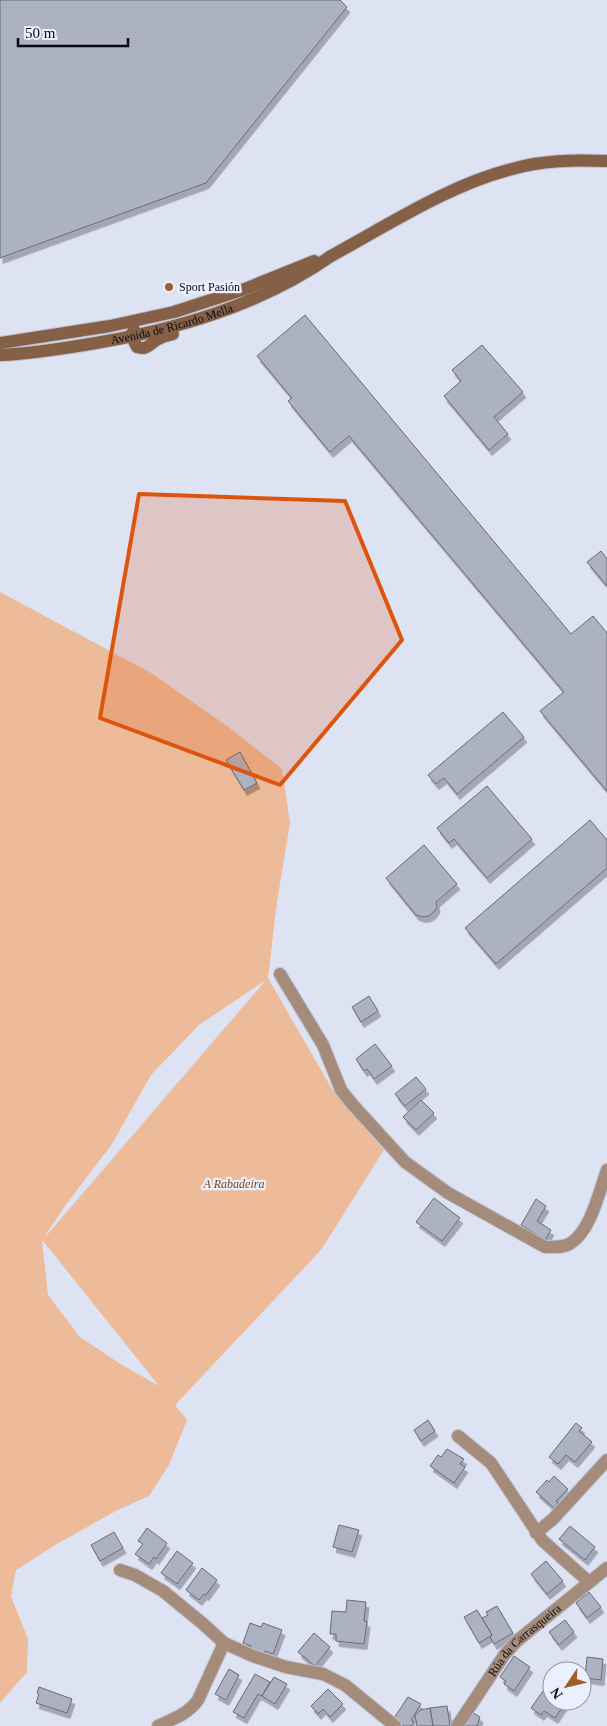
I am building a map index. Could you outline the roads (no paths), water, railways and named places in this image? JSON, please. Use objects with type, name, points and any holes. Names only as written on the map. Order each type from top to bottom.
[{"type":"main road","name":"Avenida de Ricardo Mella","points":[[0,356],[40,352],[135,335],[137,347],[149,347],[152,337],[228,310],[271,292],[314,268],[331,256],[439,198],[479,179],[514,168],[550,162],[607,161]]},
{"type":"main road","name":"Avenida de Ricardo Mella","points":[[0,343],[110,326],[182,309],[232,293],[308,262],[331,256]]},
{"type":"main road","points":[[56,334],[85,336],[135,335],[205,309],[232,293]]},
{"type":"main road","points":[[135,335],[144,329],[152,337]]},
{"type":"street","points":[[280,974],[323,1045],[341,1090],[405,1162],[448,1193],[545,1247],[558,1248],[570,1244],[586,1227],[607,1170]]},
{"type":"street","points":[[458,1436],[491,1463],[536,1533],[589,1582]]},
{"type":"street","points":[[536,1533],[553,1519],[607,1460]]},
{"type":"street","name":"Rúa da Carrasqueira","points":[[457,1726],[505,1654],[518,1640],[607,1568]]},
{"type":"street","points":[[120,1570],[135,1575],[163,1591],[202,1622],[224,1643],[253,1656],[286,1667],[323,1674],[345,1685],[395,1726]]},
{"type":"street","points":[[158,1726],[193,1707],[224,1643]]},
{"type":"place","name":"Sport Pasión","points":[[169,287]]},
{"type":"park label","name":"A Rabadeira","points":[[234,1184]]}]
